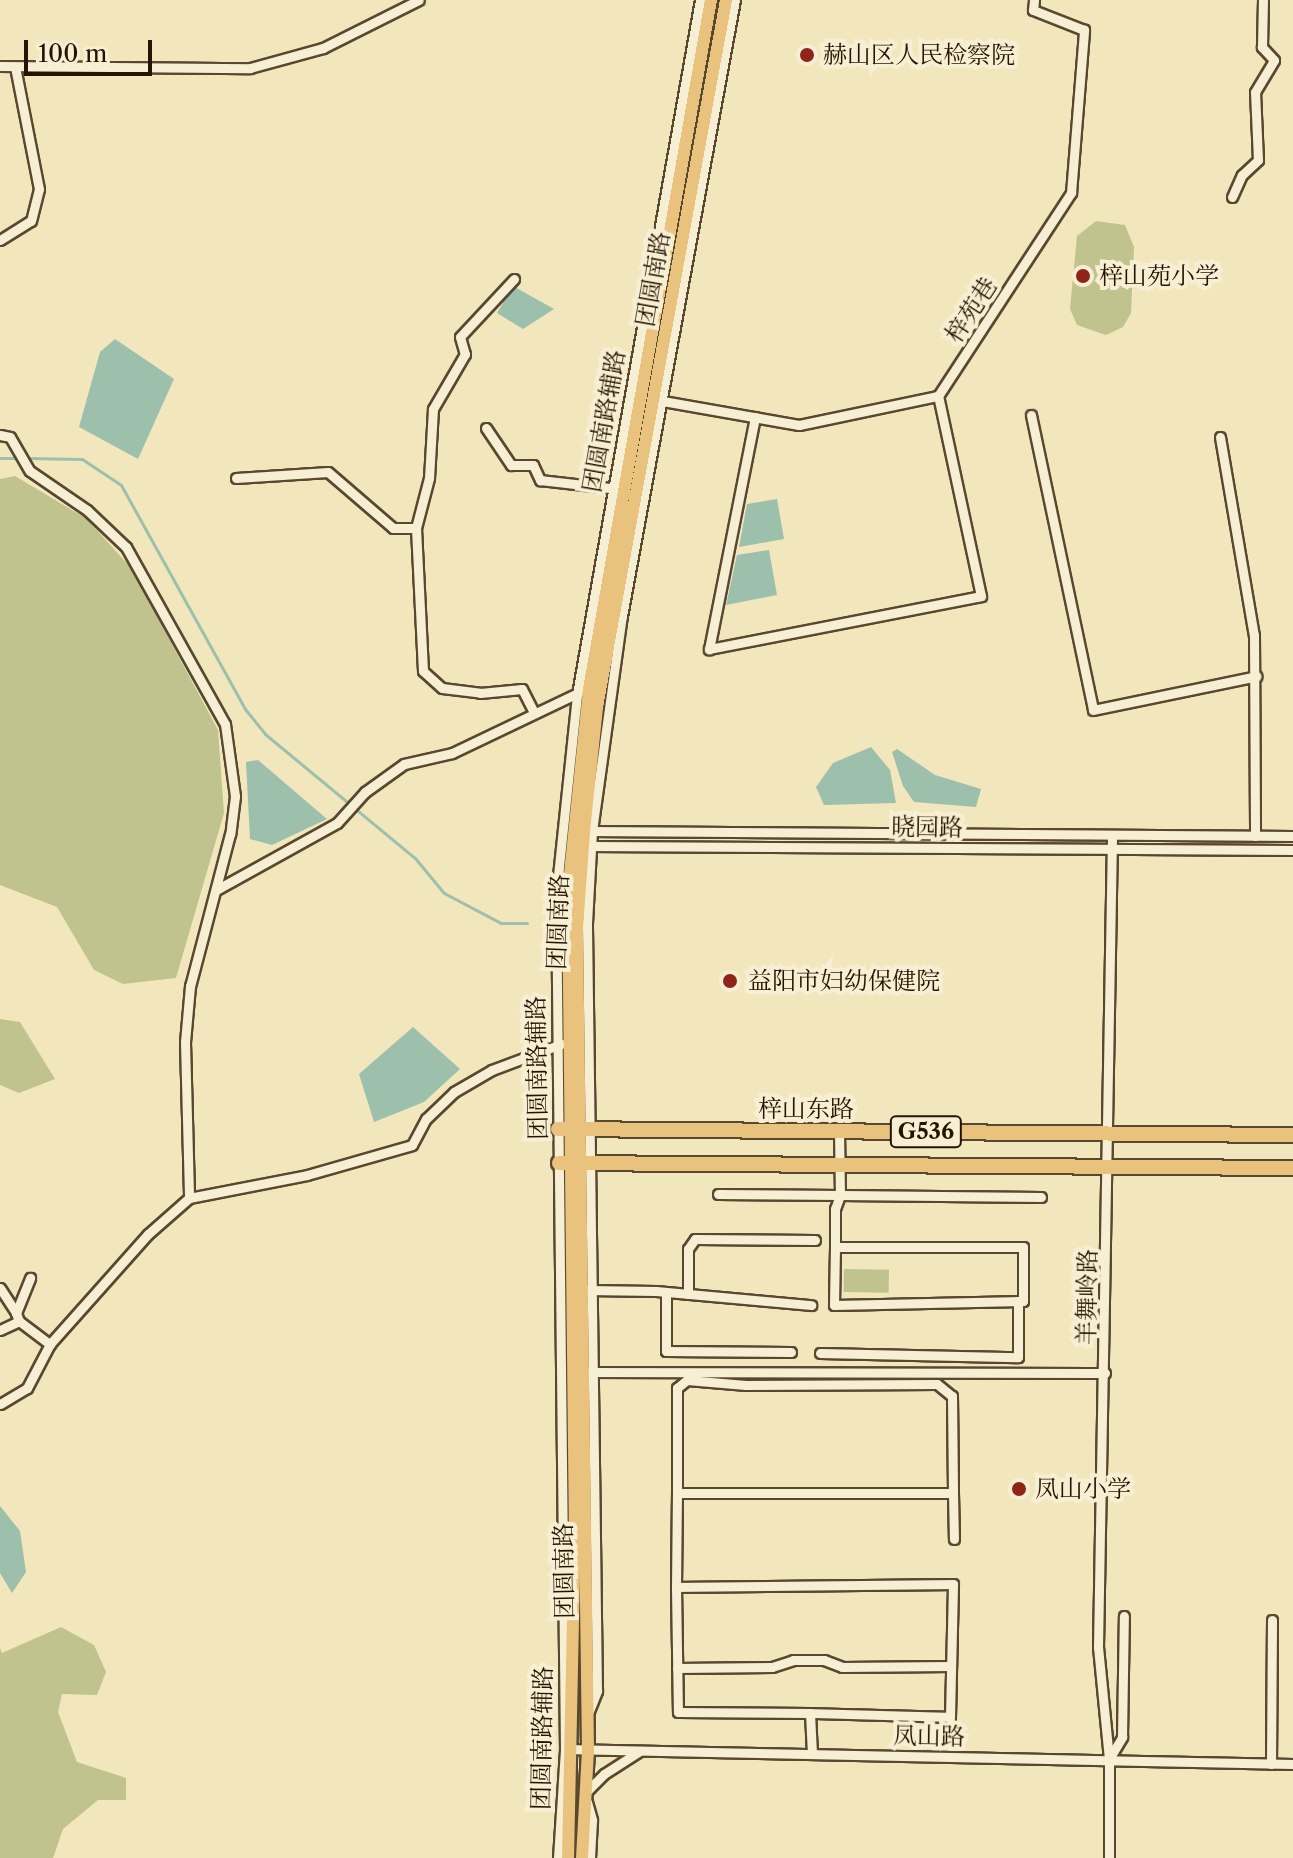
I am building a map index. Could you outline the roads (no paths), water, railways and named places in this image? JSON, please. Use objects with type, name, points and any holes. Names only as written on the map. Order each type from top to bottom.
[{"type":"highway","name":"梓山东路","points":[[576,1129],[1293,1135]]},
{"type":"highway","name":"G536","points":[[576,1163],[1293,1168]]},
{"type":"main road","name":"团圆南路","points":[[576,1129],[563,1044],[566,945],[578,830],[583,692],[711,0]]},
{"type":"main road","name":"团圆南路","points":[[578,830],[597,707],[658,400],[726,0]]},
{"type":"main road","name":"团圆南路","points":[[568,1858],[576,1749],[577,845]]},
{"type":"main road","points":[[578,947],[587,923]]},
{"type":"main road","name":"团圆南路","points":[[576,1163],[588,1290],[589,1372],[588,1714],[576,1749],[586,1795],[582,1858]]},
{"type":"street","points":[[0,66],[250,68],[323,48],[419,0]]},
{"type":"street","name":"团圆南路辅路","points":[[619,489],[700,0]]},
{"type":"street","points":[[735,0],[658,400],[755,417],[799,425],[938,396],[981,596],[709,649],[755,417]]},
{"type":"street","name":"梓苑巷","points":[[938,396],[1071,193],[1084,30],[1033,10],[1034,0]]},
{"type":"street","points":[[1232,197],[1242,175],[1258,160],[1255,92],[1274,60],[1262,47],[1263,0]]},
{"type":"street","points":[[0,240],[31,221],[39,189],[15,67]]},
{"type":"street","points":[[514,279],[460,337],[465,354],[433,409],[431,466],[416,528],[423,671],[442,688],[480,693],[522,689],[533,711]]},
{"type":"street","points":[[1031,415],[1093,710],[1257,676]]},
{"type":"street","points":[[486,428],[511,465],[533,465],[540,480],[619,489]]},
{"type":"street","points":[[0,435],[10,437],[30,471],[87,510],[126,547],[225,724],[235,796],[216,890],[190,986],[185,1042],[189,1198]]},
{"type":"street","points":[[1220,437],[1257,676],[1255,836]]},
{"type":"street","points":[[236,478],[328,472],[393,528],[416,528]]},
{"type":"street","points":[[216,890],[325,831],[404,764],[452,753],[533,711],[583,692]]},
{"type":"street","name":"团圆南路辅路","points":[[576,1163],[587,923],[577,845],[578,830]]},
{"type":"street","name":"晓园路","points":[[578,830],[1293,836]]},
{"type":"street","name":"羊舞岭路","points":[[1109,1759],[1098,1647],[1110,1133],[1112,835]]},
{"type":"street","name":"晓园路","points":[[577,845],[1293,850]]},
{"type":"street","points":[[0,1404],[38,1375],[50,1344],[148,1234],[189,1198],[307,1175],[412,1145],[426,1119],[454,1092],[563,1044]]},
{"type":"street","points":[[835,1247],[1023,1247],[1023,1301],[834,1305],[835,1247],[840,1195],[839,1131]]},
{"type":"street","points":[[718,1194],[1041,1197]]},
{"type":"street","points":[[688,1294],[688,1249],[695,1239],[815,1240]]},
{"type":"street","points":[[0,1330],[17,1317],[30,1278]]},
{"type":"street","points":[[0,1288],[17,1317],[50,1344]]},
{"type":"street","points":[[588,1290],[666,1292],[811,1305]]},
{"type":"street","points":[[666,1292],[666,1351],[791,1352]]},
{"type":"street","points":[[820,1353],[1018,1357],[1018,1301]]},
{"type":"street","points":[[589,1372],[1105,1373]]},
{"type":"street","points":[[676,1587],[953,1584],[950,1717],[678,1712],[676,1587],[677,1388],[687,1380],[746,1385],[937,1384],[952,1396],[954,1539]]},
{"type":"street","points":[[677,1493],[953,1493]]},
{"type":"street","points":[[1109,1858],[1109,1759],[1122,1737],[1124,1616]]},
{"type":"street","points":[[1271,1764],[1272,1620]]},
{"type":"street","points":[[677,1668],[772,1667],[808,1660],[842,1667],[951,1666]]},
{"type":"street","points":[[810,1713],[812,1754]]},
{"type":"street","name":"团圆南路辅路","points":[[558,1858],[576,1749]]},
{"type":"street","name":"凤山路","points":[[576,1749],[1293,1764]]},
{"type":"street","points":[[586,1795],[604,1774],[641,1751]]},
{"type":"street","name":"团圆南路辅路","points":[[586,1795],[592,1820],[590,1858]]},
{"type":"waterway","points":[[0,458],[19,458]]},
{"type":"waterway","points":[[27,458],[82,459],[121,485],[245,709],[265,734],[415,858],[444,893],[501,923],[527,923]]},
{"type":"place","name":"赫山区人民检察院","points":[[807,55]]},
{"type":"place","name":"梓山苑小学","points":[[1083,276]]},
{"type":"place","name":"益阳市妇幼保健院","points":[[730,981]]},
{"type":"place","name":"凤山小学","points":[[1019,1489]]}]
